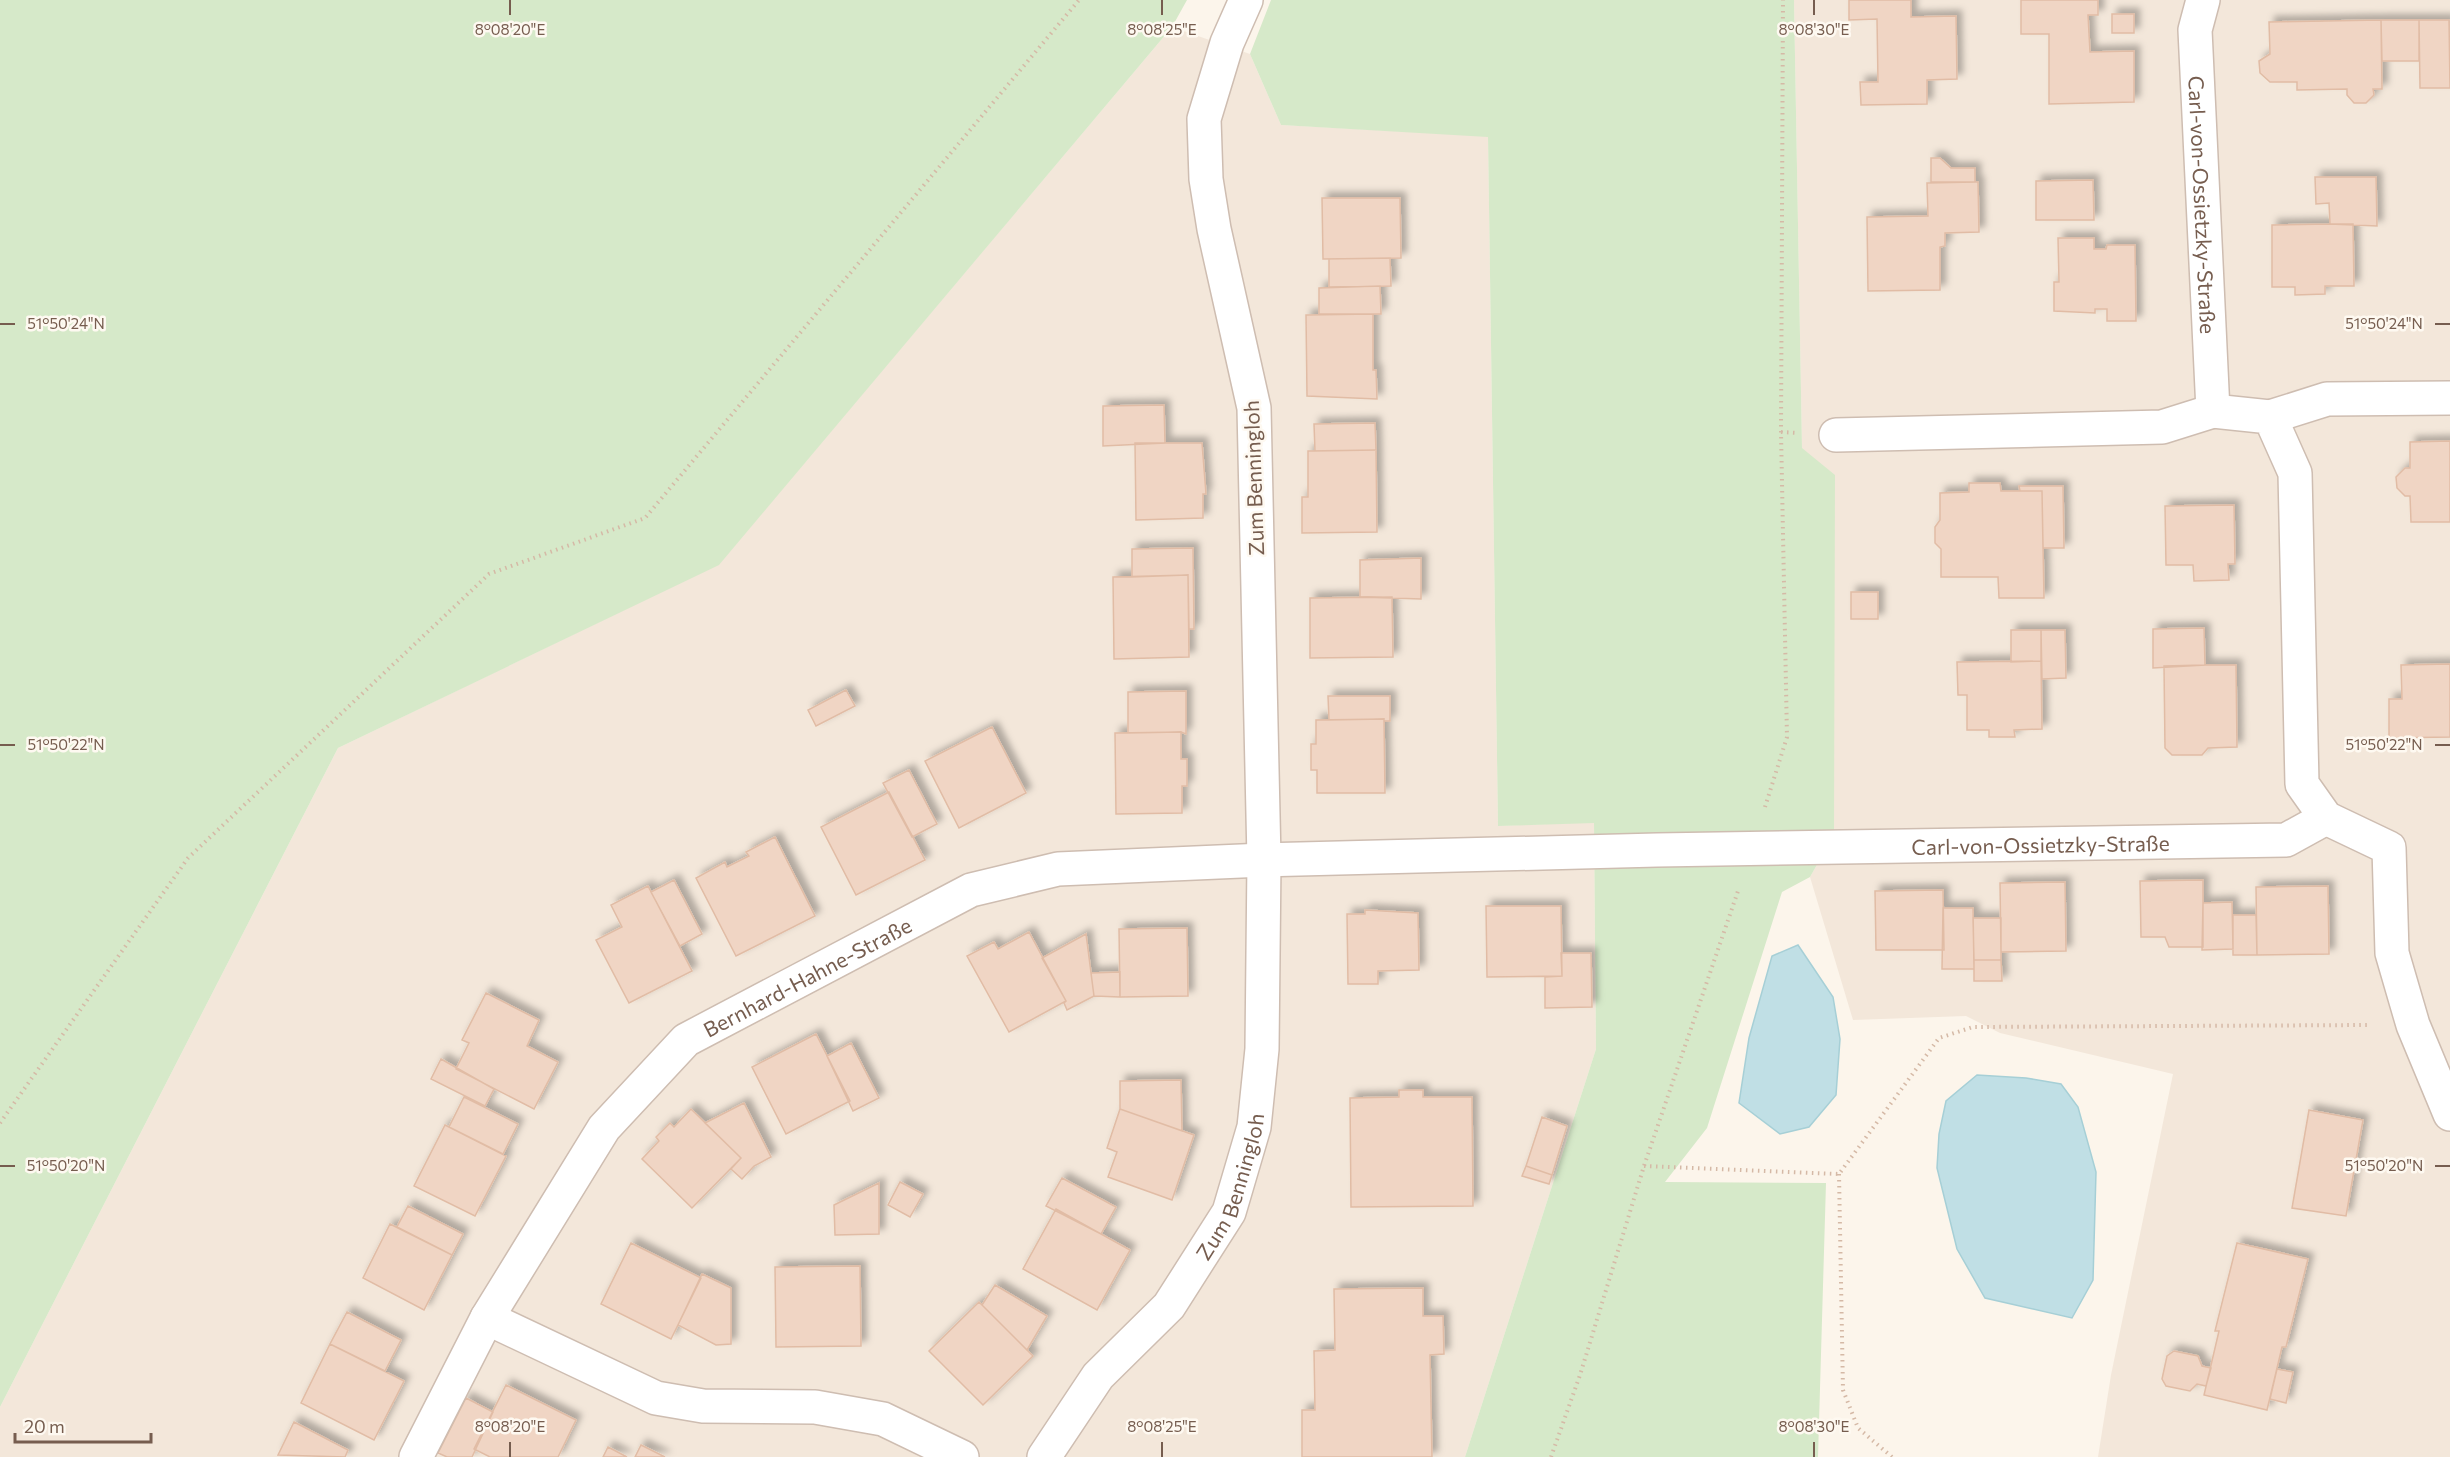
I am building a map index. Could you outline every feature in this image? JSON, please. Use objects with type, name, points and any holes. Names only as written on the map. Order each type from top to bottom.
[{"type":"street","name":"Zum Benningloh","points":[[1044,1457],[1098,1376],[1169,1306],[1229,1212],[1254,1127],[1262,1049],[1264,860],[1254,408],[1214,229],[1206,179],[1203,119],[1227,43],[1246,0]]},
{"type":"street","name":"Carl-von-Ossietzky-Straße","points":[[2203,0],[2194,30],[2213,411]]},
{"type":"street","points":[[1836,435],[2162,427],[2213,411],[2270,417],[2327,399],[2450,398]]},
{"type":"street","points":[[2270,417],[2295,473],[2302,784],[2325,818],[2389,848],[2392,952],[2413,1024],[2450,1114]]},
{"type":"street","name":"Carl-von-Ossietzky-Straße","points":[[1264,860],[1657,850],[2286,840],[2325,818]]},
{"type":"street","name":"Bernhard-Hahne-Straße","points":[[416,1457],[487,1318],[604,1128],[686,1040],[971,890],[1058,869],[1264,860]]},
{"type":"street","points":[[487,1318],[656,1398],[703,1406],[815,1407],[883,1419],[962,1457]]},
{"type":"path","points":[[0,1123],[188,858],[489,574],[645,518],[1079,0]]},
{"type":"path","points":[[1551,1457],[1580,1376],[1644,1166],[1752,849],[1787,736],[1781,432],[1783,0]]},
{"type":"path","points":[[1892,1457],[1858,1428],[1843,1390],[1839,1174],[1939,1038],[1973,1027],[2413,1024]]},
{"type":"path","points":[[1644,1166],[1839,1174]]},
{"type":"shaded area","points":[[1794,0],[2450,0],[2450,1457],[2098,1457],[2111,1375],[2173,1074],[2000,1033],[1966,1016],[1853,1020],[1810,877],[1834,835],[1802,449]]},
{"type":"shaded area","points":[[1172,27],[1250,54],[1281,125],[1488,136],[1498,826],[1594,822],[1596,1049],[1465,1457],[0,1457],[0,1407],[338,748],[719,564]]},
{"type":"green space","points":[[0,0],[1187,0],[1172,27],[719,565],[338,748],[0,1407]]},
{"type":"green space","points":[[1271,0],[1794,0],[1802,448],[1835,475],[1834,835],[1810,877],[1782,892],[1707,1128],[1665,1182],[1826,1183],[1818,1457],[1465,1457],[1596,1049],[1594,823],[1498,826],[1488,137],[1281,125],[1250,54]]},
{"type":"water","points":[[1798,945],[1833,997],[1840,1039],[1836,1095],[1809,1127],[1780,1134],[1739,1103],[1749,1038],[1772,956]]},
{"type":"water","points":[[1977,1075],[2026,1078],[2061,1084],[2078,1107],[2096,1172],[2093,1280],[2072,1318],[1985,1298],[1957,1249],[1937,1168],[1939,1134],[1946,1101]]},
{"type":"building","points":[[1849,0],[1911,0],[1911,17],[1956,16],[1957,79],[1927,80],[1927,104],[1861,105],[1860,82],[1878,82],[1877,19],[1849,20]]},
{"type":"building","points":[[2021,0],[2098,0],[2098,15],[2088,15],[2090,52],[2134,51],[2134,102],[2049,104],[2049,34],[2021,34]]},
{"type":"building","points":[[2112,14],[2134,14],[2134,33],[2112,33]]},
{"type":"building","points":[[2381,20],[2382,89],[2373,89],[2374,95],[2366,103],[2354,103],[2347,95],[2347,89],[2297,90],[2297,82],[2270,82],[2260,73],[2259,61],[2270,54],[2269,22]]},
{"type":"building","points":[[2381,20],[2419,20],[2419,61],[2382,61]]},
{"type":"building","points":[[2419,20],[2449,20],[2450,88],[2420,88]]},
{"type":"building","points":[[1931,158],[1940,158],[1951,168],[1975,168],[1975,182],[1931,182]]},
{"type":"building","points":[[2315,177],[2376,177],[2377,226],[2330,224],[2329,203],[2316,204]]},
{"type":"building","points":[[2093,180],[2094,220],[2036,220],[2036,181]]},
{"type":"building","points":[[1978,182],[1979,232],[1945,233],[1945,246],[1940,247],[1940,290],[1868,291],[1867,217],[1928,216],[1927,183]]},
{"type":"building","points":[[1322,198],[1400,198],[1401,258],[1323,259]]},
{"type":"building","points":[[2353,224],[2354,286],[2325,286],[2325,294],[2295,295],[2295,287],[2272,287],[2272,225]]},
{"type":"building","points":[[2058,238],[2094,238],[2094,249],[2106,249],[2107,245],[2135,245],[2136,321],[2107,321],[2107,309],[2095,309],[2095,313],[2054,311],[2054,282],[2059,282]]},
{"type":"building","points":[[1390,258],[1391,286],[1329,287],[1329,259]]},
{"type":"building","points":[[1380,286],[1381,314],[1319,314],[1319,288]]},
{"type":"building","points":[[1373,314],[1373,370],[1376,370],[1377,399],[1307,396],[1306,315]]},
{"type":"building","points":[[1164,405],[1165,443],[1103,446],[1103,406]]},
{"type":"building","points":[[1375,423],[1376,450],[1315,451],[1314,424]]},
{"type":"building","points":[[2450,441],[2450,522],[2411,522],[2410,496],[2405,496],[2397,488],[2396,477],[2405,468],[2410,468],[2410,442]]},
{"type":"building","points":[[1135,443],[1202,443],[1206,494],[1203,494],[1203,518],[1136,520]]},
{"type":"building","points":[[1376,450],[1377,532],[1302,533],[1302,497],[1308,497],[1308,451]]},
{"type":"building","points":[[1969,483],[2000,483],[2001,491],[2042,491],[2044,598],[1999,598],[1998,577],[1941,577],[1941,549],[1935,543],[1935,527],[1940,520],[1940,493],[1969,492]]},
{"type":"building","points":[[2019,486],[2063,486],[2064,548],[2043,548],[2042,491],[2020,491]]},
{"type":"building","points":[[2234,505],[2235,564],[2228,564],[2229,580],[2194,581],[2193,565],[2166,565],[2165,506]]},
{"type":"building","points":[[1193,548],[1194,629],[1189,629],[1188,575],[1132,577],[1132,549]]},
{"type":"building","points":[[1421,558],[1421,599],[1360,597],[1360,560]]},
{"type":"building","points":[[1188,575],[1189,657],[1114,659],[1113,577]]},
{"type":"building","points":[[1851,592],[1878,592],[1878,619],[1851,619]]},
{"type":"building","points":[[1392,597],[1393,657],[1310,658],[1310,598]]},
{"type":"building","points":[[2204,628],[2205,665],[2153,668],[2153,629]]},
{"type":"building","points":[[2011,630],[2041,630],[2041,661],[2011,662]]},
{"type":"building","points":[[2041,630],[2065,630],[2066,678],[2042,679]]},
{"type":"building","points":[[2041,661],[2042,729],[2014,730],[2015,737],[1989,737],[1989,730],[1967,730],[1967,695],[1958,695],[1957,662]]},
{"type":"building","points":[[2450,664],[2450,737],[2389,738],[2389,699],[2402,699],[2401,665]]},
{"type":"building","points":[[2236,665],[2237,747],[2208,748],[2202,755],[2172,755],[2165,748],[2164,666]]},
{"type":"building","points":[[846,690],[855,706],[816,726],[808,710]]},
{"type":"building","points":[[1186,691],[1186,734],[1181,732],[1128,733],[1128,692]]},
{"type":"building","points":[[1328,696],[1390,696],[1390,721],[1384,721],[1384,719],[1329,720]]},
{"type":"building","points":[[1384,719],[1385,793],[1317,793],[1317,770],[1311,770],[1311,744],[1316,744],[1316,720]]},
{"type":"building","points":[[992,727],[1026,793],[959,828],[925,761]]},
{"type":"building","points":[[1181,732],[1181,759],[1187,759],[1187,786],[1182,786],[1182,813],[1116,814],[1115,733]]},
{"type":"building","points":[[909,770],[937,824],[912,837],[883,783]]},
{"type":"building","points":[[889,792],[925,860],[856,895],[821,827]]},
{"type":"building","points":[[775,837],[815,916],[736,956],[696,878],[725,862],[727,867],[749,856],[746,852]]},
{"type":"building","points":[[674,880],[702,934],[680,946],[651,892]]},
{"type":"building","points":[[2203,880],[2203,947],[2169,947],[2165,937],[2141,937],[2140,881]]},
{"type":"building","points":[[2065,882],[2066,951],[2001,952],[2000,883]]},
{"type":"building","points":[[648,886],[692,971],[629,1003],[596,940],[622,927],[611,905]]},
{"type":"building","points":[[2328,886],[2329,954],[2257,955],[2256,887]]},
{"type":"building","points":[[1943,890],[1944,950],[1876,950],[1875,891]]},
{"type":"building","points":[[2232,902],[2233,949],[2202,950],[2203,903]]},
{"type":"building","points":[[1486,906],[1561,906],[1562,976],[1487,977]]},
{"type":"building","points":[[1943,908],[1973,908],[1974,969],[1942,969]]},
{"type":"building","points":[[1365,910],[1418,913],[1419,970],[1378,971],[1378,984],[1348,984],[1347,914],[1365,914]]},
{"type":"building","points":[[2233,915],[2256,915],[2257,955],[2233,955]]},
{"type":"building","points":[[1973,918],[2001,918],[2001,960],[1974,960]]},
{"type":"building","points":[[1187,928],[1188,996],[1120,997],[1119,929]]},
{"type":"building","points":[[1029,932],[1066,1001],[1009,1032],[967,956],[994,942],[998,949]]},
{"type":"building","points":[[1086,934],[1094,996],[1067,1010],[1064,1003],[1066,1001],[1042,958]]},
{"type":"building","points":[[1561,953],[1591,953],[1592,1007],[1545,1008],[1545,977],[1562,976]]},
{"type":"building","points":[[1974,960],[2001,960],[2002,981],[1974,981]]},
{"type":"building","points":[[1120,972],[1120,997],[1094,996],[1091,973]]},
{"type":"building","points":[[486,993],[539,1020],[527,1046],[558,1062],[534,1109],[456,1069],[469,1043],[462,1040]]},
{"type":"building","points":[[816,1034],[850,1101],[786,1134],[752,1067]]},
{"type":"building","points":[[851,1043],[879,1098],[853,1111],[827,1056]]},
{"type":"building","points":[[441,1059],[494,1089],[485,1106],[431,1079]]},
{"type":"building","points":[[1181,1080],[1182,1131],[1120,1109],[1120,1081]]},
{"type":"building","points":[[1399,1090],[1423,1090],[1423,1097],[1472,1097],[1473,1206],[1351,1207],[1350,1098],[1399,1097]]},
{"type":"building","points":[[464,1097],[518,1124],[503,1154],[449,1127]]},
{"type":"building","points":[[744,1103],[771,1157],[754,1166],[742,1179],[731,1169],[741,1158],[705,1123]]},
{"type":"building","points":[[691,1109],[741,1158],[692,1208],[642,1159],[659,1141],[656,1137],[670,1123],[674,1127]]},
{"type":"building","points":[[1120,1109],[1194,1135],[1172,1200],[1108,1177],[1117,1152],[1107,1148]]},
{"type":"building","points":[[2309,1110],[2363,1120],[2346,1216],[2292,1208]]},
{"type":"building","points":[[1542,1117],[1567,1126],[1552,1175],[1526,1166]]},
{"type":"building","points":[[445,1125],[506,1156],[475,1216],[414,1186]]},
{"type":"building","points":[[1526,1166],[1552,1175],[1549,1184],[1522,1176]]},
{"type":"building","points":[[1062,1178],[1116,1207],[1101,1234],[1046,1206]]},
{"type":"building","points":[[900,1182],[923,1194],[910,1217],[888,1205]]},
{"type":"building","points":[[879,1183],[879,1234],[835,1235],[834,1205]]},
{"type":"building","points":[[408,1206],[463,1234],[452,1255],[397,1227]]},
{"type":"building","points":[[1056,1209],[1130,1250],[1097,1310],[1023,1269]]},
{"type":"building","points":[[390,1224],[452,1255],[424,1310],[363,1278]]},
{"type":"building","points":[[631,1243],[701,1278],[671,1339],[601,1304]]},
{"type":"building","points":[[2237,1243],[2308,1259],[2286,1347],[2282,1347],[2267,1410],[2204,1395],[2219,1331],[2215,1331]]},
{"type":"building","points":[[860,1266],[861,1346],[776,1347],[775,1267]]},
{"type":"building","points":[[702,1274],[731,1288],[731,1344],[716,1345],[678,1325]]},
{"type":"building","points":[[995,1285],[1047,1316],[1027,1350],[982,1305]]},
{"type":"building","points":[[1423,1288],[1423,1316],[1443,1316],[1444,1354],[1430,1355],[1432,1457],[1302,1457],[1302,1410],[1315,1410],[1314,1351],[1335,1350],[1334,1289]]},
{"type":"building","points":[[979,1302],[1033,1356],[983,1405],[929,1351]]},
{"type":"building","points":[[347,1312],[401,1340],[385,1371],[330,1344]]},
{"type":"building","points":[[330,1344],[404,1381],[374,1440],[301,1403]]},
{"type":"building","points":[[2174,1351],[2198,1356],[2202,1366],[2211,1368],[2206,1386],[2197,1384],[2190,1391],[2166,1386],[2162,1379],[2167,1356]]},
{"type":"building","points":[[2277,1369],[2293,1372],[2286,1403],[2270,1399]]},
{"type":"building","points":[[506,1385],[576,1420],[558,1457],[490,1457],[474,1449]]},
{"type":"building","points":[[466,1398],[493,1412],[472,1457],[447,1457],[438,1453]]},
{"type":"building","points":[[294,1422],[348,1450],[345,1457],[278,1455]]},
{"type":"building","points":[[641,1445],[665,1457],[635,1457]]},
{"type":"building","points":[[608,1447],[627,1457],[603,1457]]}]
